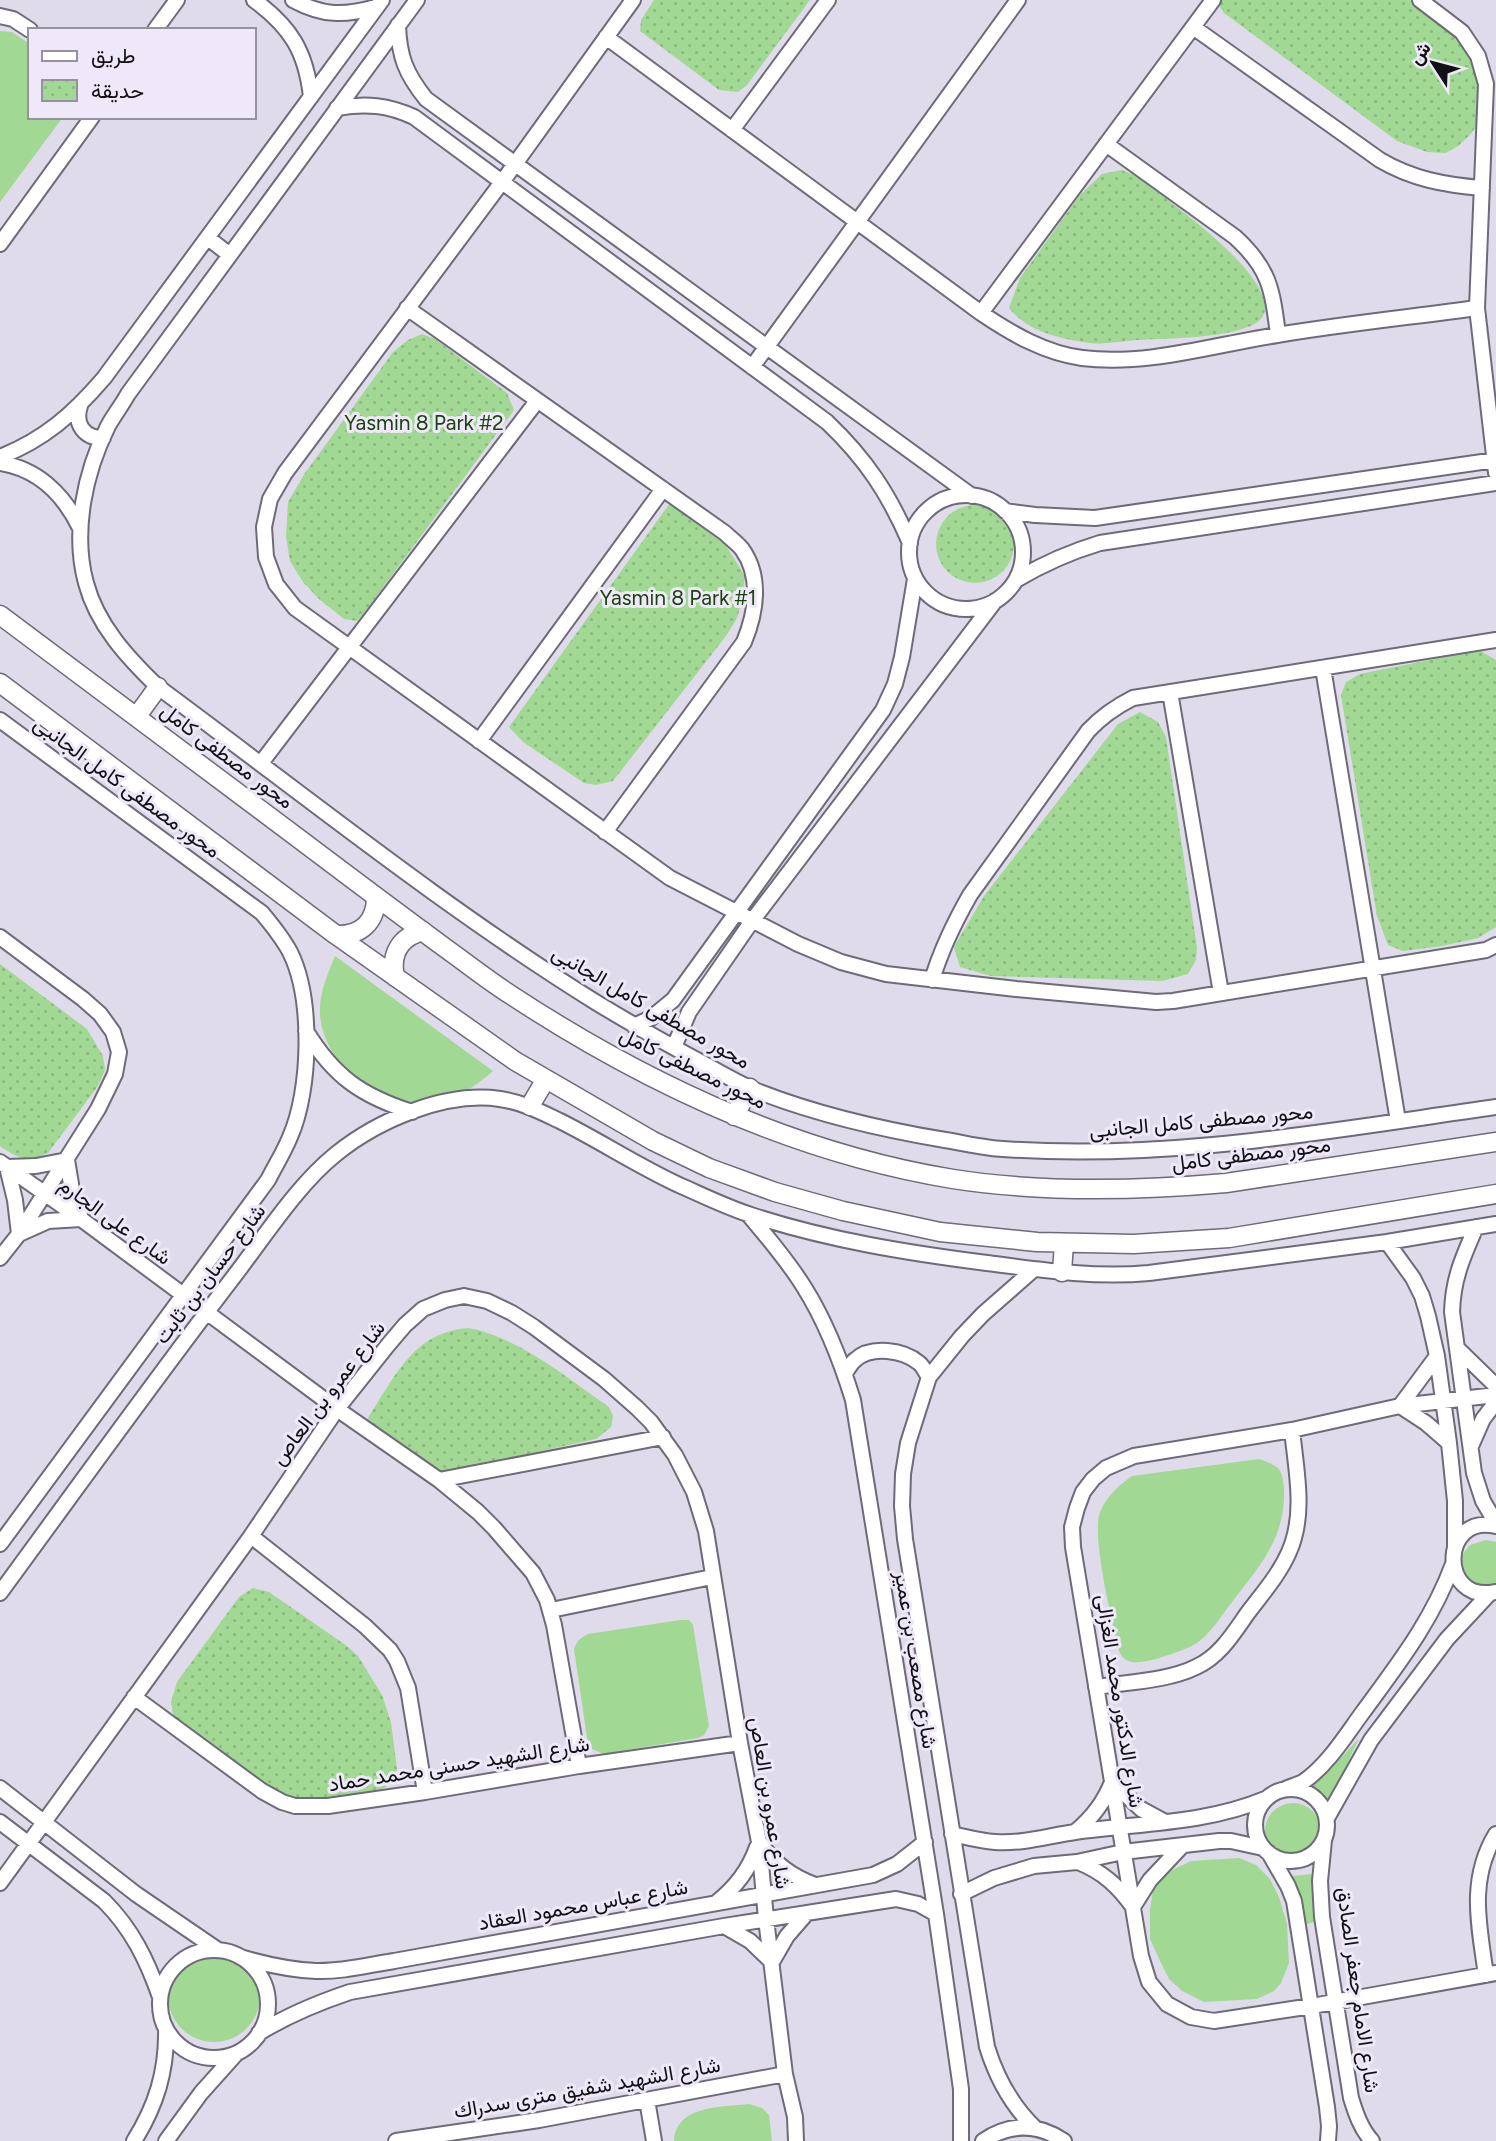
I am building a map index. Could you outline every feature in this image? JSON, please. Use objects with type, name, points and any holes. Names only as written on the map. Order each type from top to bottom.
[{"type":"main road","name":"محور مصطفى كامل","points":[[0,615],[510,995],[642,1072],[734,1116],[781,1134],[952,1179],[1043,1188],[1132,1188],[1226,1183],[1496,1142]]},
{"type":"main road","points":[[0,683],[336,935],[515,1061],[653,1141],[709,1168],[775,1192],[843,1211],[940,1232],[1064,1243],[1134,1244],[1229,1238],[1496,1194]]},
{"type":"main road","points":[[137,716],[159,687]]},
{"type":"main road","points":[[336,935],[347,936],[366,926],[376,907],[376,897]]},
{"type":"main road","points":[[395,976],[394,956],[398,947],[413,934],[423,931]]},
{"type":"main road","points":[[530,1107],[546,1079]]},
{"type":"main road","points":[[734,1116],[750,1088]]},
{"type":"main road","points":[[1062,1272],[1064,1243]]},
{"type":"street","points":[[156,28],[177,0]]},
{"type":"street","points":[[254,0],[274,14],[301,52],[311,97]]},
{"type":"street","points":[[293,0],[308,8],[331,14],[354,13],[379,4]]},
{"type":"street","points":[[81,530],[85,493],[94,458],[109,425],[128,394],[417,0]]},
{"type":"street","points":[[633,0],[502,182],[285,473],[270,499],[264,527],[266,557],[276,584],[295,608],[670,878],[798,944],[841,961],[886,974],[1148,1001],[1172,1001],[1486,950],[1496,945]]},
{"type":"street","points":[[732,130],[828,0]]},
{"type":"street","points":[[752,367],[1018,0]]},
{"type":"street","points":[[981,313],[1213,0]]},
{"type":"street","points":[[1005,511],[1055,517],[1095,518],[1496,464],[1477,308],[1486,84],[1478,56],[1462,32],[1420,0]]},
{"type":"street","points":[[0,457],[52,429],[80,406],[111,369],[379,4]]},
{"type":"street","points":[[0,16],[13,19],[28,29]]},
{"type":"street","points":[[398,25],[399,46],[404,65],[426,99],[972,496]]},
{"type":"street","points":[[1193,27],[1396,169],[1432,182],[1482,188]]},
{"type":"street","points":[[606,37],[981,313],[1011,334],[1045,349],[1080,358],[1116,360],[1278,334],[1477,308]]},
{"type":"street","points":[[337,108],[357,104],[377,105],[414,117],[827,422],[868,465],[884,490],[910,543]]},
{"type":"street","points":[[0,244],[91,119]]},
{"type":"street","points":[[1106,144],[1235,237],[1252,253],[1265,272],[1273,295],[1278,334]]},
{"type":"street","points":[[208,238],[230,255]]},
{"type":"street","points":[[407,309],[725,534],[742,550],[752,572],[756,595],[753,619],[744,642],[605,832]]},
{"type":"street","points":[[261,763],[537,401]]},
{"type":"street","points":[[80,406],[78,422],[82,429],[87,435],[103,438]]},
{"type":"street","points":[[0,463],[27,471],[44,481],[60,495],[81,530]]},
{"type":"street","points":[[1016,580],[1052,560],[1100,543],[1496,483]]},
{"type":"street","points":[[479,741],[663,489]]},
{"type":"street","points":[[955,496],[984,498],[1005,511],[1016,526],[1022,543],[1022,562],[1016,580],[1007,592],[981,607],[966,609],[950,607],[936,601],[924,591],[915,579],[909,555],[915,527],[925,513],[939,502],[955,496]]},
{"type":"street","name":"محور مصطفى كامل الجانبى","points":[[81,530],[86,583],[99,615],[114,640],[159,687],[497,938],[634,1026],[750,1088],[830,1116],[912,1134],[999,1149],[1086,1152],[1177,1148],[1336,1131],[1496,1107]]},
{"type":"street","points":[[634,1026],[651,1018],[673,1000],[883,710],[895,684],[902,657],[915,579]]},
{"type":"street","points":[[674,1047],[689,1012],[752,921],[995,601]]},
{"type":"street","points":[[932,980],[941,951],[970,895],[1088,731],[1116,706],[1133,698],[1496,640]]},
{"type":"street","points":[[1323,668],[1398,1121]]},
{"type":"street","points":[[1170,692],[1221,993]]},
{"type":"street","name":"محور مصطفى كامل الجانبى","points":[[0,720],[262,913]]},
{"type":"street","name":"شارع حسان بن ثابت","points":[[0,1544],[268,1180],[291,1136],[305,1075],[303,1002],[295,966],[279,933],[262,913]]},
{"type":"street","points":[[0,937],[100,1014],[113,1032],[119,1052],[115,1074],[98,1109],[19,1234],[0,1258]]},
{"type":"street","points":[[305,1030],[320,1054],[338,1074],[360,1091],[385,1104],[412,1112]]},
{"type":"street","name":"شارع حسان بن ثابت","points":[[0,1593],[206,1313],[312,1175],[334,1155],[384,1123],[441,1102],[470,1098],[501,1099],[530,1107]]},
{"type":"street","points":[[530,1107],[645,1168],[748,1214],[915,1254],[1033,1270],[1124,1275],[1387,1242],[1496,1224]]},
{"type":"street","points":[[19,1234],[15,1200],[3,1164],[36,1166],[67,1160]]},
{"type":"street","points":[[19,1234],[48,1221],[81,1219],[67,1160]]},
{"type":"street","name":"شارع على الجارم","points":[[3,1164],[337,1409],[439,1480],[478,1512],[520,1557],[541,1586],[551,1610],[579,1766]]},
{"type":"street","name":"شارع مصعب بن عمير","points":[[748,1214],[804,1287],[825,1327],[845,1373],[859,1428],[936,1914],[961,2090],[961,2141]]},
{"type":"street","points":[[1476,1227],[1457,1271],[1452,1312],[1474,1473],[1483,1501],[1496,1525]]},
{"type":"street","points":[[952,1835],[994,1842],[1014,1842],[1233,1812],[1303,1782],[1321,1765],[1352,1727],[1426,1623],[1444,1589],[1453,1564],[1455,1545],[1455,1501],[1437,1356],[1422,1296],[1413,1278],[1387,1242]]},
{"type":"street","name":"شارع مصعب بن عمير","points":[[1033,1270],[983,1314],[929,1377],[908,1443],[902,1506],[986,2048],[1006,2093],[1022,2116],[1035,2128]]},
{"type":"street","name":"شارع عمرو بن العاص","points":[[0,1884],[251,1536],[337,1409],[405,1325],[423,1309],[445,1300],[464,1296],[487,1301],[534,1327],[637,1408],[663,1437],[685,1473],[701,1511],[759,1842],[785,2074],[795,2117],[796,2141]]},
{"type":"street","points":[[1459,1350],[1496,1386]]},
{"type":"street","points":[[845,1373],[855,1359],[870,1352],[888,1351],[903,1354],[920,1363],[929,1377]]},
{"type":"street","points":[[1437,1356],[1400,1406],[1426,1423],[1449,1443]]},
{"type":"street","name":"شارع الدكتور محمد الغزالى","points":[[1491,1974],[1214,2021],[1191,2017],[1167,2004],[1149,1982],[1141,1956],[1073,1548],[1072,1527],[1083,1492],[1093,1479],[1106,1468],[1134,1455],[1292,1430],[1400,1406],[1496,1395]]},
{"type":"street","points":[[1470,1449],[1483,1419],[1496,1402]]},
{"type":"street","points":[[1096,1687],[1180,1674],[1198,1667],[1214,1656],[1227,1642],[1281,1568],[1296,1534],[1299,1496],[1292,1430]]},
{"type":"street","points":[[439,1480],[663,1437]]},
{"type":"street","points":[[1455,1545],[1467,1531],[1475,1527],[1496,1525]]},
{"type":"street","points":[[251,1536],[365,1626],[390,1650],[408,1688],[425,1792]]},
{"type":"street","points":[[1453,1564],[1455,1573],[1466,1586],[1481,1593],[1493,1592]]},
{"type":"street","points":[[551,1610],[712,1577]]},
{"type":"street","points":[[961,1894],[1013,1871],[1123,1852],[1231,1841],[1266,1850],[1282,1860],[1310,1856],[1324,1840],[1327,1818],[1371,1740],[1447,1639],[1493,1592]]},
{"type":"street","name":"شارع الشهيد حسنى محمد حماد","points":[[134,1697],[262,1791],[295,1806],[328,1806],[579,1766],[740,1744]]},
{"type":"street","points":[[1075,1832],[1094,1815],[1112,1782],[1141,1809],[1165,1822]]},
{"type":"street","points":[[0,1788],[136,1894],[218,1950],[240,1956],[254,1967],[263,1982],[268,1999],[266,2017],[259,2033],[253,2042],[235,2054],[201,2093],[166,2141]]},
{"type":"street","points":[[1283,1790],[1302,1790],[1311,1794],[1324,1809],[1327,1818]]},
{"type":"street","points":[[1265,1799],[1257,1812],[1255,1827],[1259,1842],[1294,1900],[1327,2107],[1328,2141]]},
{"type":"street","points":[[0,1822],[116,1913],[137,1941],[148,1964],[160,1999],[162,2019],[176,2042],[188,2052],[204,2057],[220,2058],[235,2054]]},
{"type":"street","points":[[1491,1974],[1478,1919],[1478,1887],[1484,1858],[1496,1834]]},
{"type":"street","name":"شارع الامام جعفر الصادق","points":[[1324,1840],[1320,1899],[1351,2098],[1358,2119],[1367,2136],[1373,2141]]},
{"type":"street","points":[[759,1842],[769,1857],[783,1870],[816,1885]]},
{"type":"street","points":[[716,1902],[739,1882],[759,1842]]},
{"type":"street","name":"شارع عباس محمود العقاد","points":[[240,1956],[265,1964],[316,1971],[345,1969],[873,1875],[907,1858],[925,1842]]},
{"type":"street","points":[[1077,1861],[1109,1878],[1133,1907],[1155,1874],[1183,1846]]},
{"type":"street","points":[[259,2033],[284,2017],[350,1992],[724,1926],[896,1899],[908,1900],[936,1914]]},
{"type":"street","points":[[724,1926],[750,1941],[772,1962],[787,1936],[807,1913]]},
{"type":"street","points":[[160,1999],[170,1973],[179,1963],[191,1955],[218,1950]]},
{"type":"street","points":[[134,2141],[154,2104],[162,2079],[167,2053],[166,2029]]},
{"type":"street","name":"شارع الشهيد شفيق مترى سدراك","points":[[396,2141],[539,2120],[785,2074]]},
{"type":"street","points":[[647,2101],[654,2141]]},
{"type":"street","points":[[983,2141],[1007,2129],[1021,2127],[1052,2133],[1064,2141]]},
{"type":"green space","points":[[654,0],[810,0],[747,85],[738,92],[719,90],[640,31],[641,20]]},
{"type":"green space","points":[[1220,0],[1410,0],[1469,49],[1477,79],[1478,124],[1458,146],[1446,153],[1427,152],[1397,141],[1224,13]]},
{"type":"green space","points":[[0,31],[12,32],[28,43],[28,119],[62,119],[0,202]]},
{"type":"green space","points":[[1121,170],[1135,175],[1233,255],[1261,292],[1265,309],[1259,320],[1253,325],[1226,333],[1096,343],[1068,339],[1035,329],[1009,308],[1020,278],[1080,195],[1102,174]]},
{"type":"green space","name":"Yasmin 8 Park #2","points":[[422,334],[435,339],[507,393],[514,410],[365,612],[357,621],[344,619],[303,582],[290,561],[286,536],[288,502],[305,473],[393,352],[408,340]]},
{"type":"green space","name":"Yasmin 8 Park #1","points":[[670,503],[723,541],[745,576],[737,618],[726,636],[613,781],[596,785],[584,783],[523,742],[509,727]]},
{"type":"green space","points":[[975,505],[990,508],[1002,517],[1011,529],[1014,544],[1011,559],[1002,571],[990,580],[975,583],[960,580],[948,571],[939,559],[936,544],[939,529],[948,517],[960,508]]},
{"type":"green space","points":[[1479,650],[1496,660],[1496,927],[1478,938],[1403,951],[1388,945],[1377,916],[1341,695],[1346,682],[1360,674]]},
{"type":"green space","points":[[1140,712],[1158,722],[1166,737],[1197,948],[1196,960],[1188,974],[1162,981],[991,976],[960,967],[954,947],[984,896],[1118,724]]},
{"type":"green space","points":[[335,956],[493,1071],[461,1094],[432,1105],[404,1105],[387,1100],[370,1090],[341,1064],[330,1048],[323,1030],[321,998]]},
{"type":"green space","points":[[0,964],[87,1029],[103,1056],[105,1070],[98,1086],[48,1153],[34,1158],[17,1156],[0,1146]]},
{"type":"green space","points":[[468,1328],[506,1340],[559,1372],[609,1407],[613,1416],[611,1427],[596,1439],[450,1471],[437,1471],[367,1425],[369,1416],[408,1358],[433,1338],[449,1331]]},
{"type":"green space","points":[[1259,1459],[1278,1468],[1284,1488],[1281,1522],[1261,1563],[1216,1624],[1197,1643],[1155,1659],[1137,1662],[1126,1660],[1119,1650],[1100,1558],[1098,1523],[1106,1501],[1132,1476]]},
{"type":"green space","points":[[1486,1540],[1496,1542],[1496,1590],[1487,1593],[1463,1580],[1460,1558],[1470,1545]]},
{"type":"green space","points":[[253,1588],[269,1592],[358,1656],[382,1695],[391,1722],[397,1769],[394,1778],[386,1787],[376,1792],[308,1803],[278,1795],[174,1718],[171,1702],[177,1682],[239,1597]]},
{"type":"green space","points":[[689,1620],[693,1625],[709,1726],[704,1735],[604,1754],[592,1749],[587,1738],[574,1649],[578,1642],[588,1634]]},
{"type":"green space","points":[[1359,1738],[1329,1803],[1311,1788]]},
{"type":"green space","points":[[1287,1803],[1299,1803],[1309,1807],[1317,1815],[1321,1831],[1317,1847],[1309,1855],[1299,1859],[1287,1859],[1277,1855],[1269,1847],[1265,1837],[1265,1825],[1269,1815],[1277,1807]]},
{"type":"green space","points":[[1239,1858],[1256,1865],[1270,1879],[1279,1897],[1287,1924],[1289,1963],[1281,1983],[1274,1991],[1257,1999],[1204,2002],[1182,1991],[1169,1979],[1160,1961],[1150,1939],[1153,1890],[1170,1871],[1191,1861]]},
{"type":"green space","points":[[1312,1874],[1314,1922],[1304,1925],[1292,1876]]},
{"type":"green space","points":[[214,1950],[231,1954],[246,1964],[256,1979],[260,1996],[256,2013],[246,2028],[231,2038],[214,2042],[197,2038],[182,2028],[172,2013],[168,1996],[172,1979],[182,1964],[197,1954]]},
{"type":"green space","points":[[749,2104],[762,2108],[769,2115],[772,2141],[674,2141],[677,2129],[691,2114]]}]
